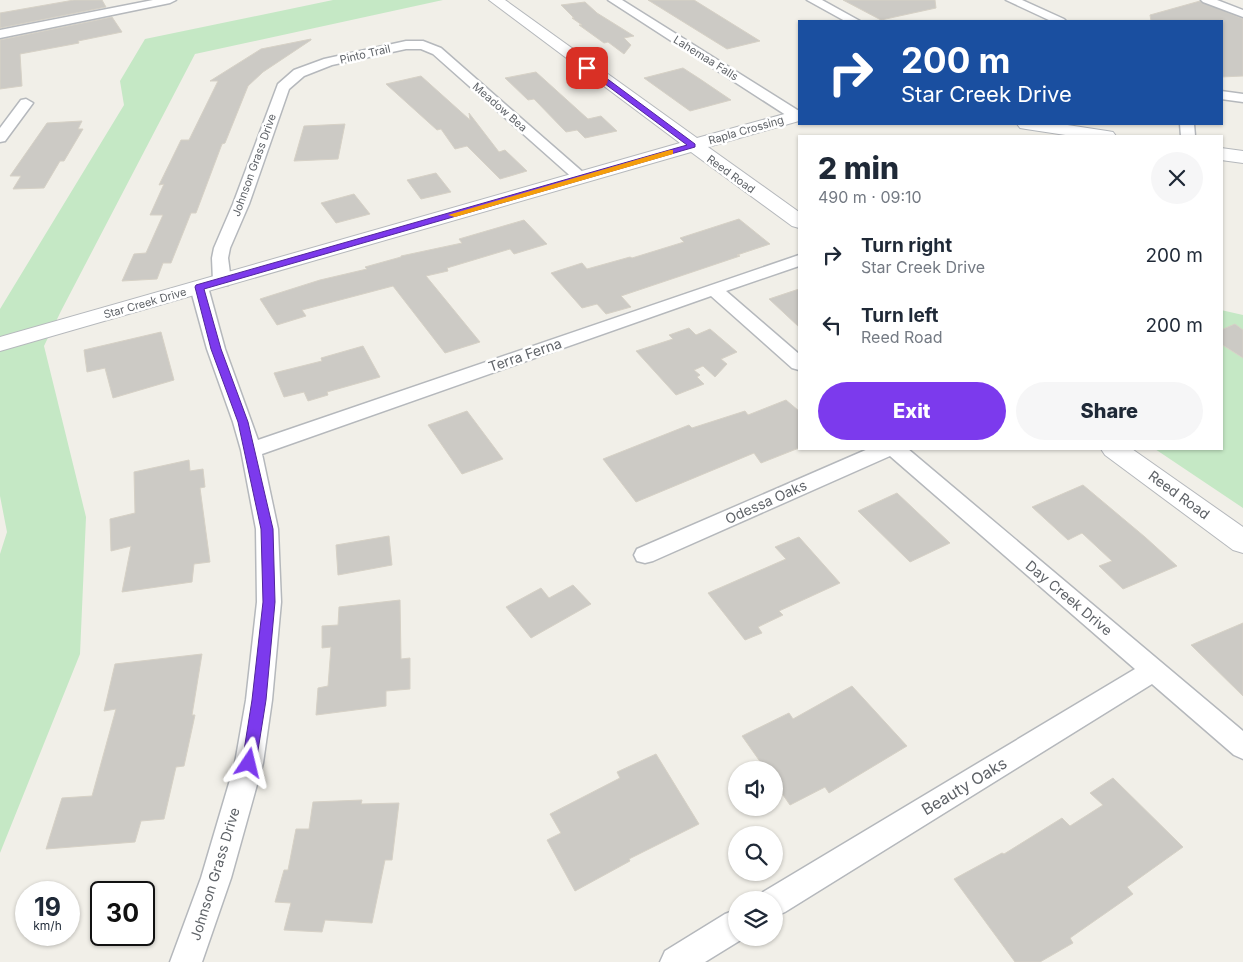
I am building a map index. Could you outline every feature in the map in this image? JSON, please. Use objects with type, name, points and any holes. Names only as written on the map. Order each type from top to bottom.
[{"type":"street","points":[[0,34],[170,0]]},
{"type":"street","name":"Reed Road","points":[[496,0],[798,221]]},
{"type":"street","name":"Lahemaa Falls","points":[[614,0],[798,116]]},
{"type":"street","points":[[813,0],[852,20]]},
{"type":"street","points":[[1207,0],[1243,14]]},
{"type":"street","points":[[1019,1],[1058,20]]},
{"type":"street","name":"Pinto Trail","points":[[314,66],[398,46],[416,45]]},
{"type":"street","name":"Meadow Bea","points":[[416,45],[430,47],[437,51],[580,177]]},
{"type":"street","name":"Johnson Grass Drive","points":[[222,281],[220,258],[222,248],[241,204],[283,87],[295,76],[314,66]]},
{"type":"street","points":[[1223,96],[1243,98]]},
{"type":"street","points":[[0,138],[26,103],[9,106]]},
{"type":"street","name":"Rapla Crossing","points":[[693,146],[798,116]]},
{"type":"street","points":[[1033,125],[1100,135]]},
{"type":"street","name":"Star Creek Drive","points":[[0,344],[693,146]]},
{"type":"street","points":[[1223,154],[1243,158]]},
{"type":"street","name":"Terra Ferna","points":[[251,450],[798,260]]},
{"type":"street","name":"Johnson Grass Drive","points":[[186,962],[216,878],[249,763],[259,700],[269,602],[267,529],[251,450],[243,422],[216,349],[199,287]]},
{"type":"street","points":[[713,289],[798,363]]},
{"type":"street","name":"Odessa Oaks","points":[[645,555],[884,450]]},
{"type":"street","name":"Day Creek Drive","points":[[896,450],[1243,747]]},
{"type":"street","name":"Reed Road","points":[[1115,450],[1243,542]]},
{"type":"street","name":"Beauty Oaks","points":[[783,897],[1154,670]]},
{"type":"street","points":[[676,962],[728,930]]},
{"type":"green space","points":[[333,0],[443,0],[195,54],[44,346],[86,517],[80,654],[0,853],[0,554],[7,532],[0,496],[0,309],[124,105],[120,81],[145,39]]},
{"type":"green space","points":[[1223,310],[1243,315],[1243,330],[1235,325],[1223,329]]},
{"type":"green space","points":[[1223,345],[1243,358],[1243,508],[1156,450],[1223,450]]},
{"type":"building","points":[[74,0],[102,0],[106,7],[0,28],[0,13]]},
{"type":"building","points":[[648,0],[694,0],[760,41],[727,49]]},
{"type":"building","points":[[843,0],[935,0],[936,8],[881,20]]},
{"type":"building","points":[[1200,1],[1243,19],[1243,76],[1223,77],[1223,20],[1151,20],[1150,15]]},
{"type":"building","points":[[585,2],[597,13],[634,36],[624,38],[631,45],[624,54],[608,42],[604,43],[579,25],[582,25],[572,18],[574,18],[561,5]]},
{"type":"building","points":[[112,17],[122,32],[78,41],[79,43],[20,54],[22,86],[0,89],[0,40]]},
{"type":"building","points":[[311,39],[263,72],[248,86],[225,143],[222,144],[196,213],[191,213],[171,263],[163,263],[157,279],[122,281],[134,254],[146,253],[163,215],[150,215],[164,184],[159,185],[181,140],[189,140],[218,81],[210,81],[261,49]]},
{"type":"building","points":[[683,68],[731,100],[690,111],[644,78]]},
{"type":"building","points":[[536,72],[588,119],[601,116],[617,131],[585,138],[577,130],[566,132],[534,99],[528,100],[505,78]]},
{"type":"building","points":[[421,76],[470,120],[469,113],[499,152],[505,150],[527,171],[500,179],[467,146],[455,149],[441,129],[437,130],[386,84]]},
{"type":"building","points":[[82,121],[78,129],[83,129],[64,161],[60,161],[44,188],[13,189],[21,176],[10,176],[47,123]]},
{"type":"building","points":[[345,124],[338,159],[294,161],[304,126]]},
{"type":"building","points":[[436,173],[451,192],[421,199],[407,180]]},
{"type":"building","points":[[354,194],[370,214],[336,223],[321,203]]},
{"type":"building","points":[[739,219],[770,244],[621,296],[631,307],[606,314],[597,304],[582,308],[551,273],[582,263],[587,269],[632,258],[684,242],[680,238]]},
{"type":"building","points":[[524,220],[547,244],[514,254],[510,249],[447,268],[448,271],[426,276],[480,342],[445,353],[393,286],[302,310],[306,316],[277,325],[260,299],[320,280],[367,269],[365,267],[401,256],[462,243],[459,239]]},
{"type":"building","points":[[798,289],[798,326],[769,299]]},
{"type":"building","points":[[1235,324],[1243,330],[1243,358],[1223,345],[1223,329]]},
{"type":"building","points":[[689,328],[696,335],[710,329],[737,352],[721,359],[727,364],[715,377],[703,366],[694,370],[700,375],[697,377],[704,384],[676,395],[636,351],[673,339],[669,335]]},
{"type":"building","points":[[161,332],[174,380],[113,398],[105,368],[87,372],[84,350]]},
{"type":"building","points":[[363,346],[380,377],[327,392],[328,395],[308,401],[304,392],[284,397],[274,373],[322,361],[321,358]]},
{"type":"building","points":[[786,400],[798,410],[798,448],[761,463],[754,453],[636,502],[603,459],[689,425],[692,428],[745,411],[748,415]]},
{"type":"building","points":[[467,411],[503,459],[462,474],[428,425]]},
{"type":"building","points":[[189,460],[190,471],[203,469],[205,487],[200,488],[210,562],[194,564],[192,582],[122,592],[131,546],[111,551],[110,519],[135,513],[134,472]]},
{"type":"building","points":[[1083,485],[1177,566],[1123,589],[1099,566],[1112,561],[1082,533],[1068,540],[1032,507]]},
{"type":"building","points":[[897,493],[950,543],[910,562],[858,511]]},
{"type":"building","points":[[389,536],[392,565],[338,575],[336,545]]},
{"type":"building","points":[[799,537],[840,583],[779,611],[783,615],[758,627],[762,633],[745,640],[708,593],[786,559],[775,547]]},
{"type":"building","points":[[573,585],[591,604],[531,638],[506,607],[541,588],[549,598]]},
{"type":"building","points":[[400,600],[401,659],[410,658],[410,689],[386,691],[386,706],[316,715],[318,688],[328,686],[331,647],[322,648],[322,626],[338,625],[339,607]]},
{"type":"building","points":[[1243,623],[1243,696],[1191,645]]},
{"type":"building","points":[[202,654],[192,715],[195,715],[184,766],[176,767],[164,819],[141,821],[135,842],[46,849],[62,798],[92,796],[116,709],[104,711],[115,664]]},
{"type":"building","points":[[852,686],[907,746],[829,793],[825,787],[790,805],[783,795],[783,761],[760,761],[742,736],[789,713],[793,719]]},
{"type":"building","points":[[656,754],[699,824],[629,859],[630,861],[575,891],[547,840],[561,833],[550,814],[620,778],[617,772]]},
{"type":"building","points":[[1113,778],[1183,847],[1127,887],[1133,894],[1070,938],[1073,943],[1040,962],[1015,962],[954,879],[1002,853],[1004,854],[1062,818],[1070,826],[1103,805],[1090,793]]},
{"type":"building","points":[[362,800],[361,804],[399,803],[392,860],[385,860],[372,923],[325,920],[322,932],[284,930],[291,903],[275,902],[284,870],[288,870],[296,829],[309,829],[313,802]]},
{"type":"slow traffic","points":[[452,215],[670,152]]},
{"type":"route","points":[[249,763],[259,700],[269,602],[267,529],[251,450],[243,422],[216,349],[199,287],[693,146],[587,68]]}]
